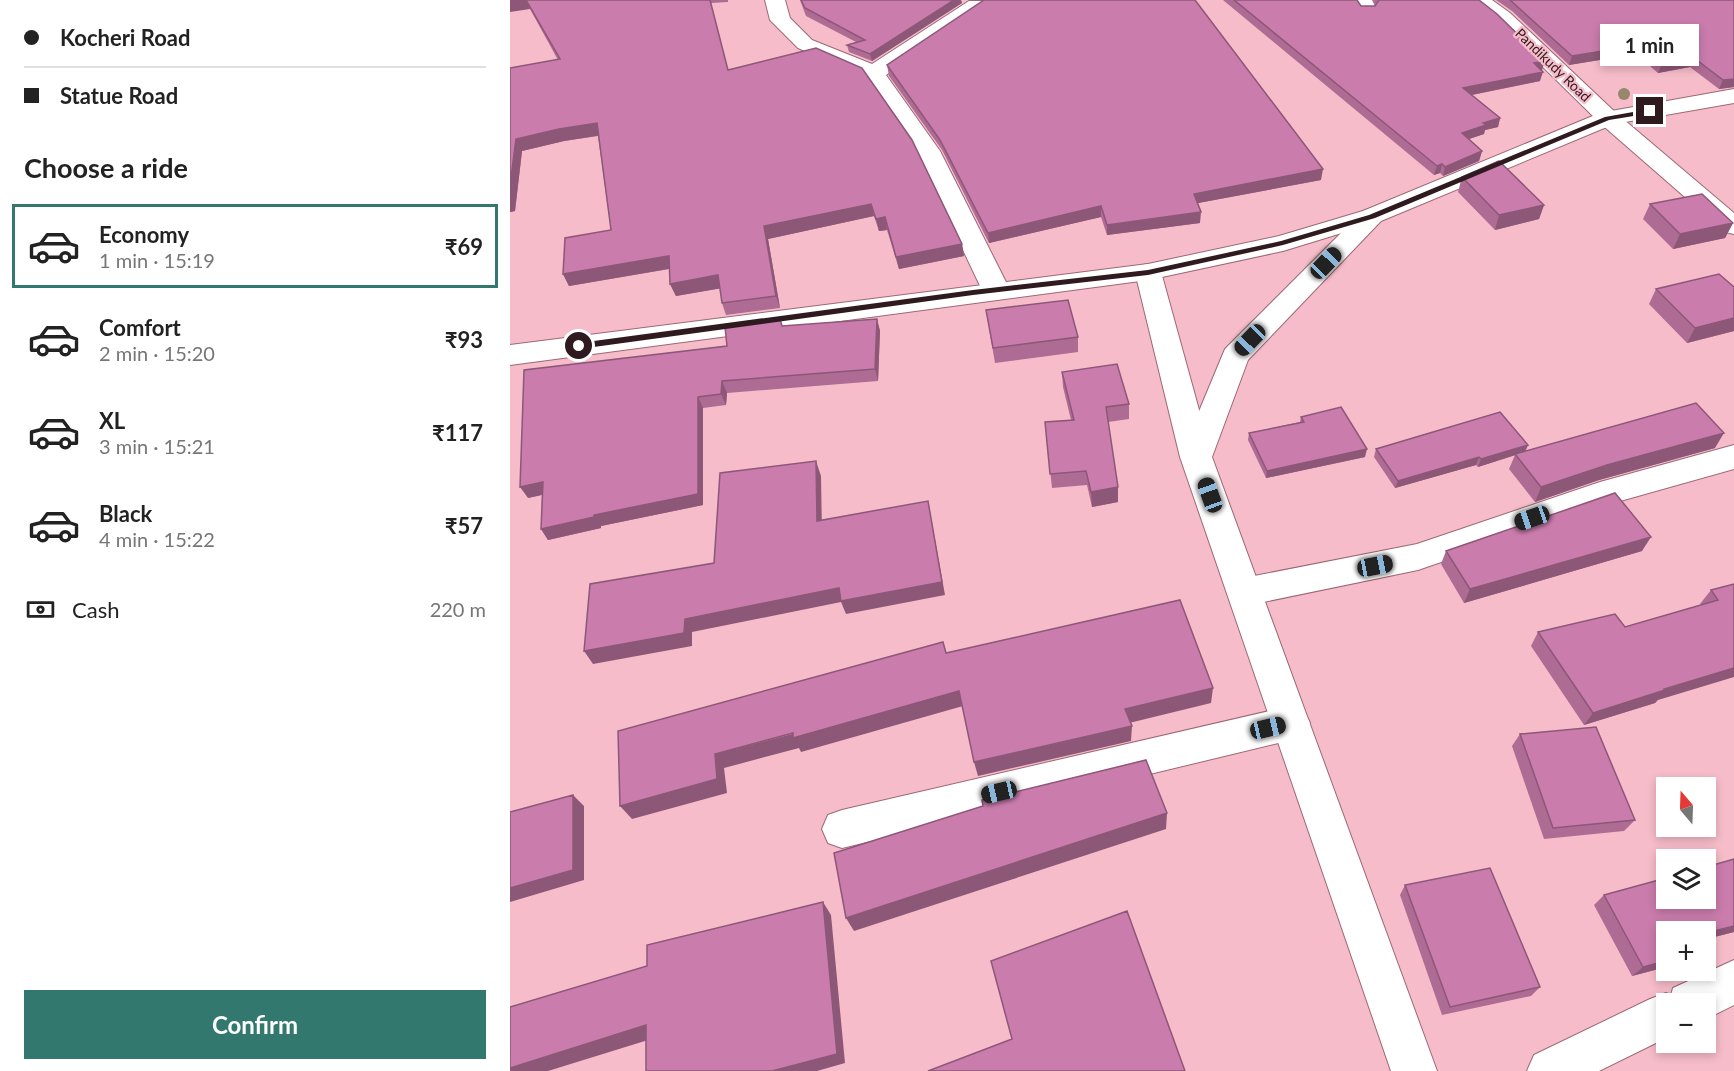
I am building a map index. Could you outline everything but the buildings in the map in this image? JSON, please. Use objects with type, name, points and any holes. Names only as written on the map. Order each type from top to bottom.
[{"type":"street","points":[[775,0],[780,20],[805,44],[874,74],[928,151],[996,290]]},
{"type":"street","name":"Pandikudy Road","points":[[1479,0],[1503,17],[1608,118],[1734,226]]},
{"type":"street","points":[[874,74],[976,5]]},
{"type":"street","points":[[510,355],[1148,272],[1283,243],[1372,216],[1608,118],[1734,96]]},
{"type":"street","points":[[1196,457],[1235,356],[1372,216]]},
{"type":"street","points":[[1148,272],[1196,457],[1414,1071]]},
{"type":"street","points":[[1245,592],[1418,557],[1600,495],[1734,457]]},
{"type":"street","points":[[842,829],[1291,723]]},
{"type":"street","points":[[1712,993],[1734,982]]},
{"type":"street","points":[[1550,1071],[1656,1020]]},
{"type":"route","points":[[579,346],[1148,272],[1283,243],[1372,216],[1608,118],[1650,111]]}]
